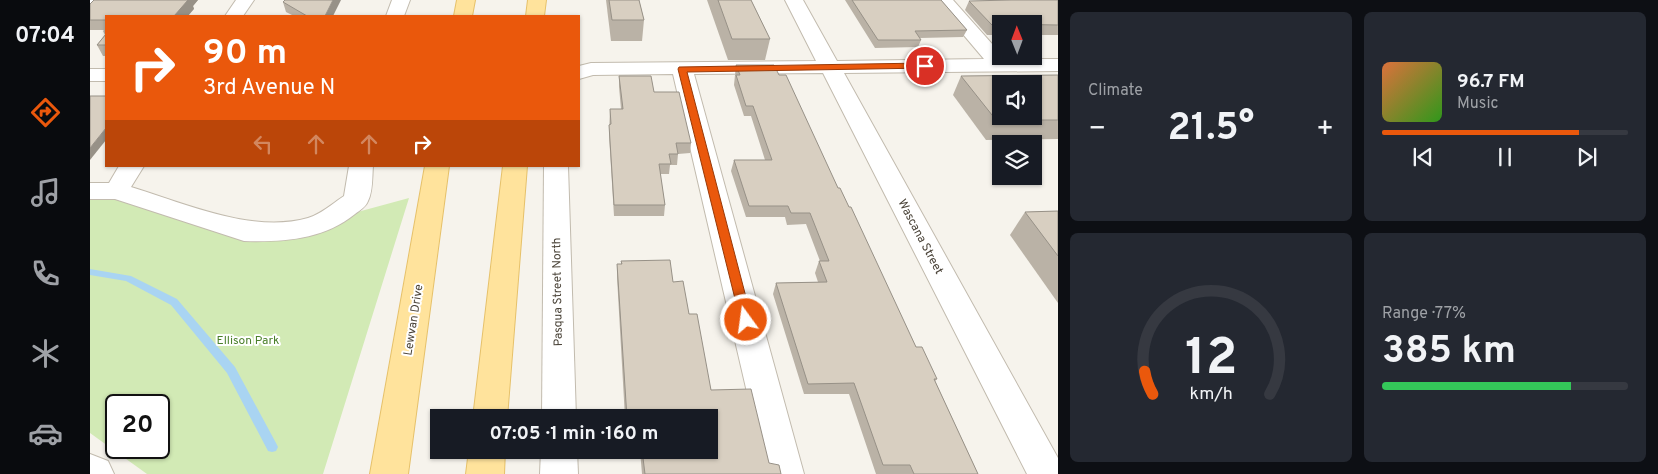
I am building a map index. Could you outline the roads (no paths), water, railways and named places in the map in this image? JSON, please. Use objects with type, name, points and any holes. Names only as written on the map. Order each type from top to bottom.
[{"type":"main road","points":[[463,15],[466,0]]},
{"type":"main road","points":[[535,15],[537,0]]},
{"type":"main road","name":"Lewvan Drive","points":[[389,474],[437,167]]},
{"type":"main road","points":[[491,409],[515,167]]},
{"type":"main road","points":[[484,474],[486,459]]},
{"type":"street","points":[[235,15],[245,0]]},
{"type":"street","points":[[396,15],[401,0]]},
{"type":"street","name":"Wascana Street","points":[[794,0],[1047,474]]},
{"type":"street","points":[[943,0],[1001,66]]},
{"type":"street","points":[[585,71],[830,66],[1058,65]]},
{"type":"street","points":[[682,69],[785,474]]},
{"type":"street","points":[[90,75],[105,75]]},
{"type":"street","points":[[116,191],[131,167]]},
{"type":"street","points":[[90,191],[116,191],[244,230],[264,232],[296,230],[328,220],[356,200],[361,167]]},
{"type":"street","name":"Pasqua Street North","points":[[556,167],[559,409]]},
{"type":"street","points":[[559,459],[560,474]]},
{"type":"street","points":[[90,472],[95,474]]},
{"type":"waterway","points":[[90,272],[128,278],[174,302],[231,370],[272,447]]},
{"type":"park label","name":"Ellison Park","points":[[248,341]]}]
